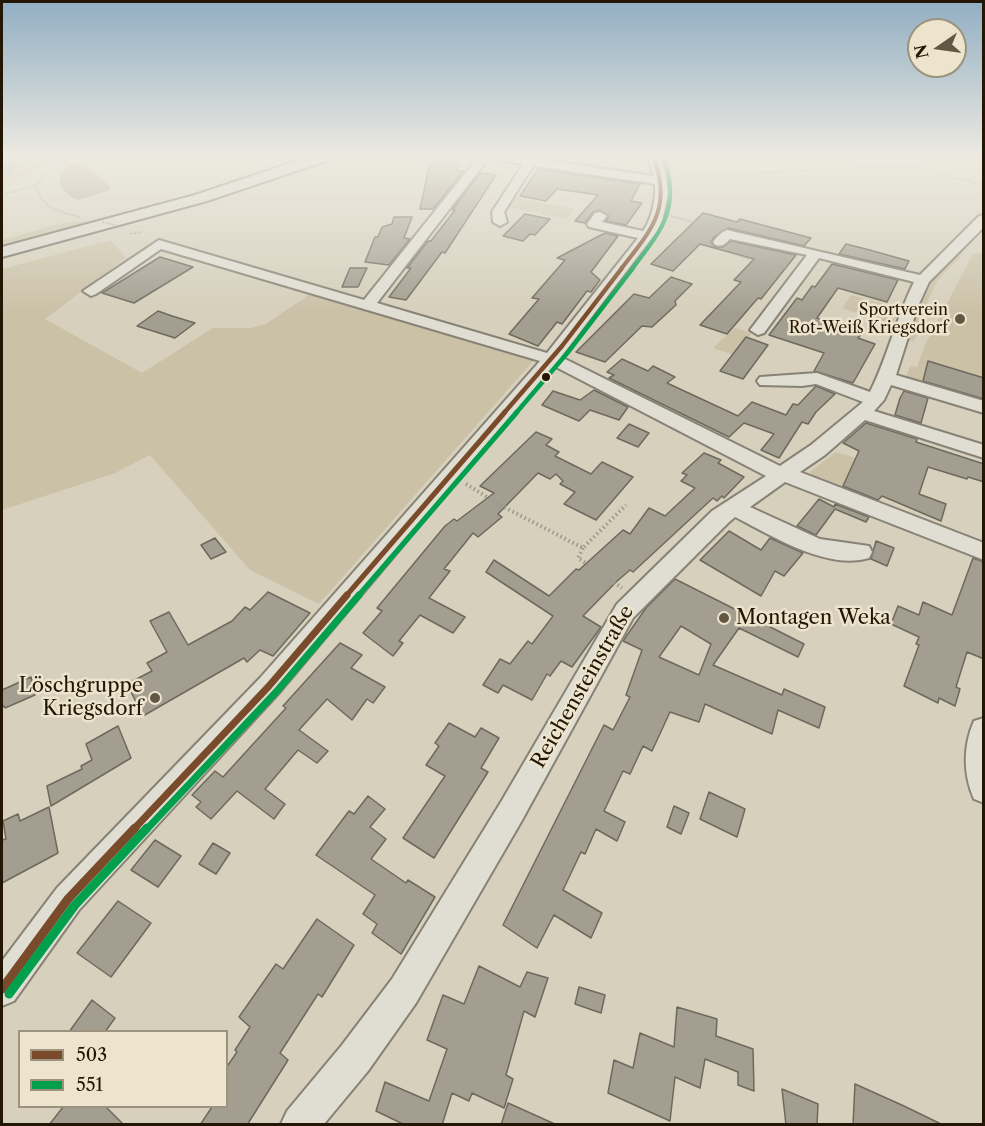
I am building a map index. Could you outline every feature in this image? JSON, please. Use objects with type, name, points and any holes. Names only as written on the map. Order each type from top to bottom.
[{"type":"main road","points":[[2,252],[167,208]]},
{"type":"street","points":[[368,305],[444,208]]},
{"type":"street","points":[[500,222],[498,212],[501,208]]},
{"type":"street","points":[[2,989],[68,899],[269,686],[550,359],[648,236],[660,208]]},
{"type":"street","points":[[600,216],[594,224],[648,236]]},
{"type":"street","points":[[874,397],[910,306],[923,280],[984,219]]},
{"type":"street","points":[[724,238],[816,253],[923,280]]},
{"type":"street","points":[[91,291],[159,244],[368,305],[550,359],[781,474],[984,552]]},
{"type":"street","points":[[758,330],[816,253]]},
{"type":"street","points":[[766,381],[802,381],[817,378],[874,397],[974,449],[961,466]]},
{"type":"street","points":[[874,397],[984,407]]},
{"type":"street","name":"Reichensteinstraße","points":[[300,1125],[355,1058],[404,991],[511,812],[625,611],[713,525],[781,474],[818,450],[874,397]]},
{"type":"street","points":[[734,508],[819,546],[843,553],[861,552]]},
{"type":"street","points":[[984,730],[981,735],[980,752],[984,789]]},
{"type":"path","points":[[53,208],[89,219]]},
{"type":"path","points":[[658,214],[712,227],[724,238]]},
{"type":"path","points":[[103,222],[118,226]]},
{"type":"path","points":[[740,256],[802,273]]},
{"type":"path","points":[[451,475],[500,505],[582,548]]},
{"type":"path","points":[[590,566],[578,558],[582,548],[626,505]]},
{"type":"shaded area","points":[[511,208],[574,209],[566,219]]},
{"type":"shaded area","points":[[84,221],[99,225],[2,250],[2,240],[61,223]]},
{"type":"shaded area","points":[[111,240],[126,258],[45,319],[142,373],[213,328],[251,328],[266,324],[313,292],[534,360],[319,604],[250,570],[150,455],[115,473],[2,510],[2,269]]},
{"type":"shaded area","points":[[962,247],[965,248],[962,254],[937,282],[914,341],[908,340],[928,286],[943,265]]},
{"type":"shaded area","name":"Sportverein Rot-Weiß Kriegsdorf","points":[[983,253],[983,413],[902,388],[910,366],[917,367],[925,345],[973,254]]},
{"type":"shaded area","points":[[851,295],[900,308],[893,324],[842,308]]},
{"type":"shaded area","points":[[735,328],[752,333],[733,355],[713,348]]},
{"type":"shaded area","points":[[836,452],[855,458],[841,491],[813,480],[810,475],[811,471]]},
{"type":"building","points":[[454,208],[475,208],[445,253],[442,252],[406,300],[389,297],[411,268],[407,268],[455,210],[452,210]]},
{"type":"building","points":[[587,208],[639,208],[626,225],[606,221],[609,216],[600,210],[593,212],[585,223],[575,221]]},
{"type":"building","points":[[703,213],[737,222],[740,219],[811,238],[804,246],[728,228],[714,237],[711,242],[715,247],[723,247],[731,241],[796,255],[761,299],[758,298],[727,334],[700,325],[741,282],[734,280],[754,259],[700,244],[673,271],[651,264]]},
{"type":"building","points":[[525,214],[550,219],[535,235],[530,234],[523,241],[503,236]]},
{"type":"building","points":[[394,217],[412,217],[404,238],[410,239],[389,265],[365,262],[375,237],[378,237],[382,227],[392,224]]},
{"type":"building","points":[[605,233],[618,236],[591,272],[600,280],[591,292],[587,291],[562,324],[557,322],[538,346],[509,334],[539,299],[532,298],[565,260],[557,258]]},
{"type":"building","points":[[846,244],[909,261],[905,269],[839,254]]},
{"type":"building","points":[[160,257],[193,267],[134,303],[102,293]]},
{"type":"building","points":[[832,264],[898,280],[887,302],[838,288],[817,318],[862,333],[858,338],[875,344],[853,383],[814,371],[824,353],[769,335],[797,298],[802,300]]},
{"type":"building","points":[[350,268],[367,268],[358,287],[342,287]]},
{"type":"building","points":[[671,277],[692,284],[675,301],[676,305],[652,327],[642,326],[605,362],[576,352],[634,294],[649,298]]},
{"type":"building","points":[[158,311],[195,323],[175,338],[137,326]]},
{"type":"building","points":[[746,337],[768,345],[743,379],[720,371]]},
{"type":"building","points":[[622,359],[648,371],[653,366],[675,377],[667,383],[738,416],[752,402],[786,415],[793,404],[798,405],[816,386],[835,394],[816,412],[808,424],[802,422],[779,458],[761,450],[774,434],[744,423],[729,437],[609,378],[614,375],[607,372]]},
{"type":"building","points":[[928,361],[984,378],[984,399],[923,381]]},
{"type":"building","points":[[594,390],[628,407],[619,420],[590,410],[579,421],[542,405],[553,391],[580,400]]},
{"type":"building","points":[[904,391],[928,398],[921,423],[895,415]]},
{"type":"building","points":[[866,423],[984,464],[984,482],[928,467],[919,494],[946,504],[941,521],[882,496],[878,500],[843,486],[859,451],[843,443]]},
{"type":"building","points":[[629,424],[649,433],[638,447],[617,438]]},
{"type":"building","points":[[536,432],[552,439],[546,445],[559,452],[555,456],[591,474],[602,462],[633,477],[596,520],[564,504],[575,492],[560,484],[563,481],[556,474],[550,479],[538,473],[498,514],[502,517],[478,537],[473,533],[444,569],[450,571],[429,598],[465,617],[453,633],[420,615],[399,641],[403,643],[393,656],[363,633],[382,611],[377,608],[445,526],[454,519],[457,521],[494,493],[480,486]]},
{"type":"building","points":[[704,453],[721,460],[718,463],[744,477],[724,498],[722,496],[717,501],[713,498],[633,572],[630,570],[616,582],[583,616],[601,627],[572,667],[561,661],[550,676],[547,674],[532,700],[503,685],[498,693],[483,685],[500,659],[510,664],[528,641],[532,644],[553,616],[486,572],[494,560],[549,596],[576,569],[579,570],[623,530],[630,534],[649,508],[665,516],[695,488],[681,481],[687,475],[682,473]]},
{"type":"building","points":[[819,499],[834,507],[835,504],[869,517],[866,522],[835,509],[816,535],[797,526]]},
{"type":"building","points":[[729,531],[761,550],[770,538],[803,553],[784,576],[775,571],[761,596],[700,560]]},
{"type":"building","points":[[215,538],[226,552],[211,559],[201,545]]},
{"type":"building","points":[[876,541],[894,548],[887,566],[871,559]]},
{"type":"building","points":[[973,558],[984,562],[984,659],[967,652],[956,687],[960,689],[955,706],[939,698],[938,703],[904,686],[919,645],[916,644],[919,637],[891,624],[898,606],[919,615],[923,602],[952,615]]},
{"type":"building","points":[[675,579],[804,644],[798,657],[739,628],[713,665],[782,695],[784,689],[825,707],[819,728],[778,710],[772,734],[705,704],[699,722],[670,712],[652,751],[643,746],[630,774],[623,771],[604,811],[625,822],[617,841],[596,829],[585,854],[581,852],[563,890],[602,913],[591,938],[554,915],[537,948],[503,925],[604,725],[613,730],[630,697],[626,695],[642,650],[623,641],[646,608]],"holes":[[[681,626],[711,644],[699,675],[659,657]]]},
{"type":"building","points":[[268,592],[310,613],[273,656],[260,650],[247,662],[244,658],[143,716],[127,684],[152,671],[147,663],[167,652],[150,621],[169,612],[188,645],[232,621],[245,607],[250,610]]},
{"type":"building","points":[[340,643],[362,655],[351,668],[385,687],[373,703],[367,699],[352,720],[327,699],[299,730],[328,751],[317,763],[298,750],[265,789],[285,804],[274,819],[237,791],[211,819],[196,807],[201,802],[192,795],[215,771],[223,777],[286,708],[283,706]]},
{"type":"building","points":[[31,677],[35,695],[5,708],[2,707],[2,690]]},
{"type":"building","points":[[449,723],[475,737],[481,728],[499,738],[481,768],[488,772],[434,858],[403,838],[445,776],[426,765],[439,746],[435,743]]},
{"type":"building","points":[[118,726],[131,758],[51,806],[47,786],[82,769],[81,766],[92,760],[86,744]]},
{"type":"building","points":[[709,792],[745,809],[737,837],[700,819]]},
{"type":"building","points":[[368,796],[385,809],[370,827],[386,839],[371,859],[406,883],[408,880],[435,897],[401,954],[372,933],[377,924],[363,914],[375,895],[316,855],[349,811],[354,814]]},
{"type":"building","points":[[674,806],[689,813],[681,834],[667,827]]},
{"type":"building","points":[[49,807],[58,853],[2,883],[2,840],[6,839],[3,821],[18,814],[20,821]]},
{"type":"building","points":[[155,840],[181,856],[158,887],[131,870]]},
{"type":"building","points":[[213,843],[230,853],[216,874],[199,864]]},
{"type":"building","points":[[118,901],[151,923],[111,977],[77,953]]},
{"type":"building","points":[[317,919],[354,945],[322,997],[318,994],[280,1053],[288,1060],[247,1125],[200,1125],[211,1108],[228,1108],[228,1065],[250,1027],[239,1017],[276,964],[283,969]]},
{"type":"building","points":[[479,966],[520,987],[527,972],[548,978],[535,1017],[524,1011],[506,1075],[513,1079],[504,1108],[472,1093],[469,1101],[452,1093],[442,1125],[405,1125],[376,1111],[385,1082],[429,1101],[447,1049],[427,1040],[443,995],[464,1004]]},
{"type":"building","points":[[579,987],[605,995],[601,1013],[575,1004]]},
{"type":"building","points":[[92,1000],[115,1018],[106,1030],[70,1030]]},
{"type":"building","points":[[677,1007],[717,1019],[716,1036],[753,1049],[754,1091],[738,1085],[738,1072],[705,1059],[700,1088],[675,1077],[670,1121],[608,1093],[614,1060],[633,1068],[640,1033],[674,1047]]},
{"type":"building","points":[[855,1084],[904,1106],[943,1125],[853,1125]]},
{"type":"building","points":[[782,1089],[818,1104],[817,1125],[786,1125]]},
{"type":"building","points":[[508,1103],[557,1125],[501,1125]]},
{"type":"building","points":[[62,1108],[107,1108],[124,1125],[49,1125]]},
{"type":"transit line","name":"503","points":[[2,989],[68,899],[269,686],[562,346],[654,226],[659,208]]},
{"type":"transit line","name":"551","points":[[9,994],[75,905],[276,692],[569,351],[662,230],[668,208]]},
{"type":"place","name":"Sportverein Rot-Weiß Kriegsdorf","points":[[960,319]]},
{"type":"place","name":"Montagen Weka","points":[[724,618]]},
{"type":"place","name":"Löschgruppe Kriegsdorf","points":[[155,698]]}]
